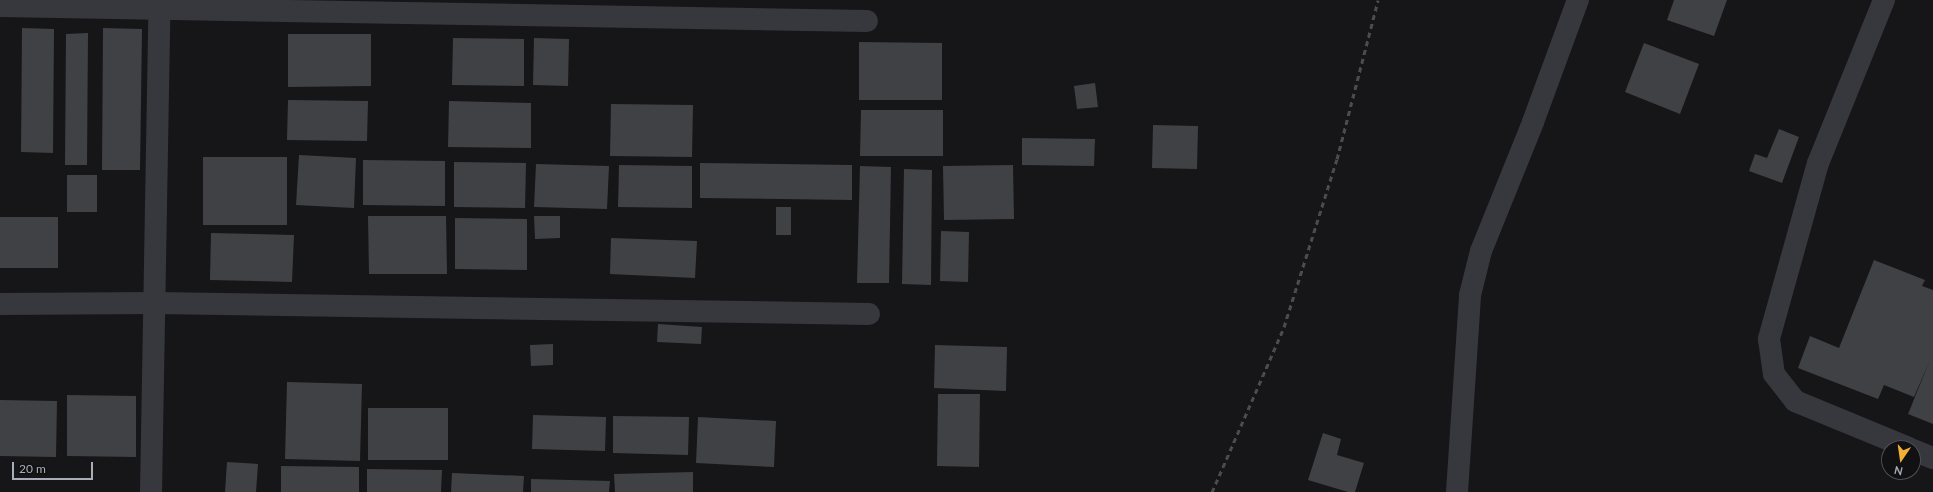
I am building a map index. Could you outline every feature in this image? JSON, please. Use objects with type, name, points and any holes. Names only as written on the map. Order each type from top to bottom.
[{"type":"street","points":[[1457,492],[1470,295],[1477,266],[1481,251],[1533,122],[1578,0]]},
{"type":"street","points":[[1884,0],[1818,164],[1769,339],[1774,374],[1795,401],[1890,440]]},
{"type":"street","points":[[0,6],[160,4],[866,21]]},
{"type":"street","points":[[151,492],[160,4]]},
{"type":"street","points":[[0,304],[155,303],[869,314]]},
{"type":"street","points":[[1921,453],[1933,458]]},
{"type":"building","points":[[1674,0],[1727,0],[1714,36],[1667,20]]},
{"type":"building","points":[[22,28],[54,29],[53,153],[21,152]]},
{"type":"building","points":[[103,28],[142,29],[140,170],[102,170]]},
{"type":"building","points":[[88,33],[87,165],[65,165],[66,34]]},
{"type":"building","points":[[288,34],[371,34],[371,86],[288,87]]},
{"type":"building","points":[[453,38],[524,39],[524,86],[452,85]]},
{"type":"building","points":[[534,38],[569,39],[568,86],[533,85]]},
{"type":"building","points":[[859,42],[942,43],[942,100],[859,100]]},
{"type":"building","points":[[1644,43],[1699,64],[1680,114],[1625,92]]},
{"type":"building","points":[[1095,83],[1098,107],[1077,109],[1074,86]]},
{"type":"building","points":[[288,100],[368,101],[367,141],[287,140]]},
{"type":"building","points":[[449,101],[531,103],[531,148],[448,147]]},
{"type":"building","points":[[611,104],[693,105],[692,157],[610,156]]},
{"type":"building","points":[[861,110],[943,110],[943,156],[860,156]]},
{"type":"building","points":[[1153,125],[1198,126],[1197,169],[1152,168]]},
{"type":"building","points":[[1779,129],[1799,137],[1782,183],[1749,171],[1755,154],[1767,158]]},
{"type":"building","points":[[1022,138],[1095,139],[1094,166],[1022,165]]},
{"type":"building","points":[[299,155],[356,158],[354,208],[296,205]]},
{"type":"building","points":[[203,157],[287,157],[287,225],[203,225]]},
{"type":"building","points":[[363,160],[445,161],[445,206],[363,205]]},
{"type":"building","points":[[454,162],[526,163],[525,208],[454,207]]},
{"type":"building","points":[[700,163],[852,165],[852,200],[700,198]]},
{"type":"building","points":[[536,164],[609,166],[607,209],[534,207]]},
{"type":"building","points":[[619,165],[692,166],[692,208],[618,207]]},
{"type":"building","points":[[1013,165],[1014,219],[944,220],[943,166]]},
{"type":"building","points":[[860,166],[891,167],[889,283],[857,283]]},
{"type":"building","points":[[904,169],[932,170],[931,285],[902,284]]},
{"type":"building","points":[[67,175],[97,175],[97,212],[67,212]]},
{"type":"building","points":[[776,207],[791,207],[791,235],[776,235]]},
{"type":"building","points":[[368,216],[446,216],[447,274],[369,274]]},
{"type":"building","points":[[534,216],[560,216],[560,238],[535,239]]},
{"type":"building","points":[[0,217],[58,217],[58,268],[0,268]]},
{"type":"building","points":[[455,218],[527,219],[527,270],[455,269]]},
{"type":"building","points":[[941,231],[969,232],[968,282],[940,281]]},
{"type":"building","points":[[211,233],[294,235],[292,282],[210,280]]},
{"type":"building","points":[[611,238],[697,241],[695,278],[610,274]]},
{"type":"building","points":[[1874,260],[1925,280],[1922,286],[1933,290],[1933,424],[1908,414],[1930,360],[1914,397],[1884,385],[1878,399],[1798,368],[1810,336],[1839,348]]},
{"type":"building","points":[[658,324],[702,327],[701,344],[657,342]]},
{"type":"building","points":[[553,344],[553,365],[531,366],[530,345]]},
{"type":"building","points":[[935,345],[1007,347],[1006,391],[934,388]]},
{"type":"building","points":[[287,382],[362,384],[360,461],[285,459]]},
{"type":"building","points":[[938,394],[980,394],[979,467],[937,466]]},
{"type":"building","points":[[67,395],[136,396],[136,457],[67,456]]},
{"type":"building","points":[[0,400],[57,401],[56,457],[0,456]]},
{"type":"building","points":[[368,408],[448,408],[448,460],[368,460]]},
{"type":"building","points":[[533,415],[606,417],[605,451],[532,449]]},
{"type":"building","points":[[613,416],[689,417],[688,455],[613,453]]},
{"type":"building","points":[[698,417],[776,421],[774,467],[696,463]]},
{"type":"building","points":[[1323,433],[1341,439],[1337,455],[1364,463],[1355,492],[1348,492],[1308,480]]},
{"type":"building","points":[[227,462],[258,464],[256,492],[225,492]]},
{"type":"building","points":[[281,466],[359,467],[359,492],[281,492]]},
{"type":"building","points":[[367,469],[442,470],[441,492],[367,492]]},
{"type":"building","points":[[693,472],[693,492],[615,492],[614,474]]},
{"type":"building","points":[[452,473],[524,476],[523,492],[451,492]]},
{"type":"building","points":[[531,479],[610,481],[609,492],[531,492]]},
{"type":"railway","points":[[1212,492],[1284,327],[1337,159],[1378,0]]}]
